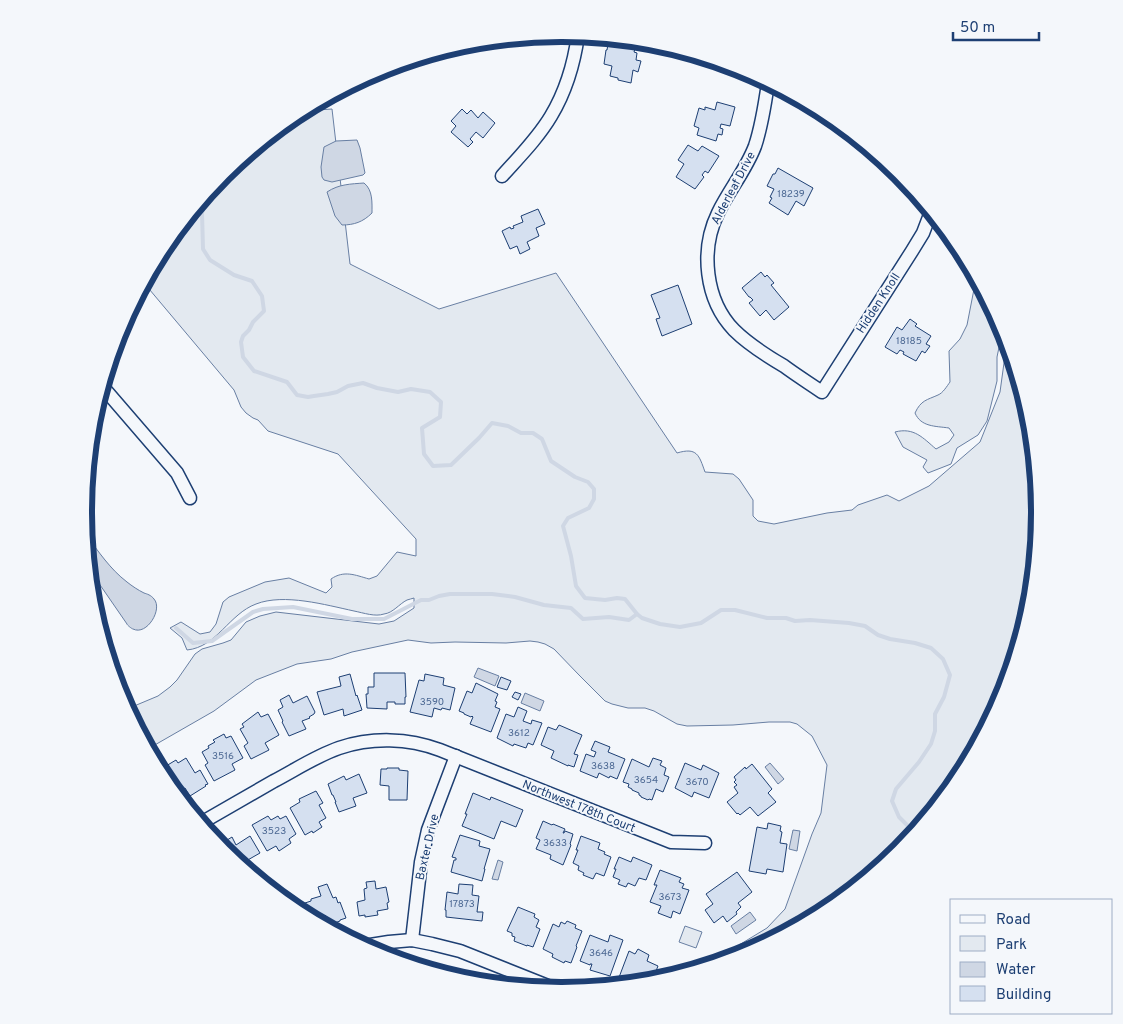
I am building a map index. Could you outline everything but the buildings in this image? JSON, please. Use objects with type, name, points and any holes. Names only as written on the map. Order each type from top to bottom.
[{"type":"street","points":[[502,176],[532,143],[551,116],[566,87],[577,43]]},
{"type":"street","name":"Alderleaf Drive","points":[[767,90],[763,119],[755,147],[744,170],[718,212],[712,228],[707,248],[710,287],[720,311],[734,330],[756,348],[822,392]]},
{"type":"street","name":"Hidden Knoll","points":[[822,392],[912,251],[923,233],[928,219]]},
{"type":"street","points":[[107,392],[177,473],[190,498]]},
{"type":"street","name":"Northwest 178th Court","points":[[207,820],[315,758],[340,748],[366,742],[392,740],[435,748],[670,842],[705,843]]},
{"type":"street","name":"Baxter Drive","points":[[412,940],[421,862],[428,830],[456,756]]},
{"type":"street","points":[[378,944],[412,940],[460,951],[533,980]]},
{"type":"green space","points":[[332,109],[350,264],[439,309],[556,273],[677,453],[684,451],[693,452],[699,457],[705,472],[733,474],[739,479],[753,500],[753,516],[758,521],[774,524],[852,510],[858,505],[887,495],[899,501],[929,486],[980,442],[1000,392],[1005,358],[1022,420],[1030,481],[1031,512],[1030,543],[1022,604],[1006,663],[983,720],[952,773],[934,798],[914,822],[871,865],[796,919],[739,947],[767,928],[785,909],[821,813],[827,765],[812,736],[797,724],[790,722],[687,726],[677,724],[645,708],[628,708],[612,704],[605,701],[554,649],[538,642],[431,643],[408,640],[352,652],[331,659],[297,664],[256,680],[214,711],[154,745],[134,706],[158,696],[170,687],[195,654],[202,649],[231,640],[246,622],[276,612],[379,624],[394,621],[414,608],[414,598],[404,602],[390,612],[377,615],[305,601],[267,601],[256,604],[238,615],[207,643],[187,650],[182,638],[170,628],[181,622],[200,634],[210,632],[216,624],[223,602],[229,597],[265,582],[289,578],[326,593],[332,587],[331,579],[336,576],[350,574],[369,579],[377,576],[397,552],[416,556],[416,539],[338,454],[268,431],[258,420],[246,413],[241,407],[234,390],[149,288],[171,251],[189,226],[230,180],[276,140],[320,110]]},
{"type":"green space","points":[[974,288],[1000,344],[997,357],[997,381],[987,421],[978,435],[957,448],[951,464],[928,473],[923,467],[927,460],[903,447],[895,432],[908,431],[918,434],[936,449],[949,442],[954,435],[949,428],[934,426],[921,421],[915,413],[922,403],[940,394],[950,382],[949,351],[960,339],[967,325]]},
{"type":"green space","points":[[685,926],[702,932],[696,948],[679,942]]},
{"type":"water","points":[[357,140],[365,173],[332,182],[324,180],[321,167],[324,147],[336,141]]},
{"type":"water","points":[[364,183],[369,189],[372,213],[358,222],[342,225],[335,216],[327,192],[341,186]]},
{"type":"water","points":[[93,544],[115,572],[135,588],[154,599],[156,609],[152,620],[143,629],[133,629],[128,625],[98,582]]},
{"type":"water","points":[[478,668],[499,676],[495,686],[474,677]]},
{"type":"water","points":[[525,693],[544,701],[540,711],[521,703]]},
{"type":"water","points":[[770,763],[784,779],[778,784],[765,767]]},
{"type":"water","points":[[793,830],[800,831],[797,851],[789,849]]},
{"type":"water","points":[[498,860],[503,862],[498,880],[492,879]]},
{"type":"water","points":[[750,912],[756,920],[736,934],[731,926]]},
{"type":"waterway","points":[[203,209],[203,249],[210,260],[234,275],[252,281],[262,296],[264,311],[253,322],[241,342],[243,357],[254,371],[287,382],[297,395],[308,397],[337,392],[348,386],[363,383],[398,392],[411,389],[430,392],[441,402],[440,417],[422,428],[424,454],[433,466],[451,465],[492,423],[508,426],[521,433],[533,433],[542,439],[551,461],[575,477],[588,482],[594,489],[594,499],[589,508],[568,518],[563,526],[576,586],[585,598],[625,599],[642,618],[660,624],[680,627],[701,623],[721,610],[735,610],[767,618],[849,623],[865,626],[878,635],[931,648],[943,659],[950,675],[944,697],[935,714],[935,731],[931,744],[919,762],[896,789],[892,801],[899,817],[909,827]]},
{"type":"waterway","points":[[176,628],[193,643],[212,641],[253,612],[263,609],[293,607],[352,619],[384,619],[421,600],[429,600],[450,594],[492,594],[515,597],[544,605],[571,608],[583,619],[609,617],[629,620],[637,614]]}]
